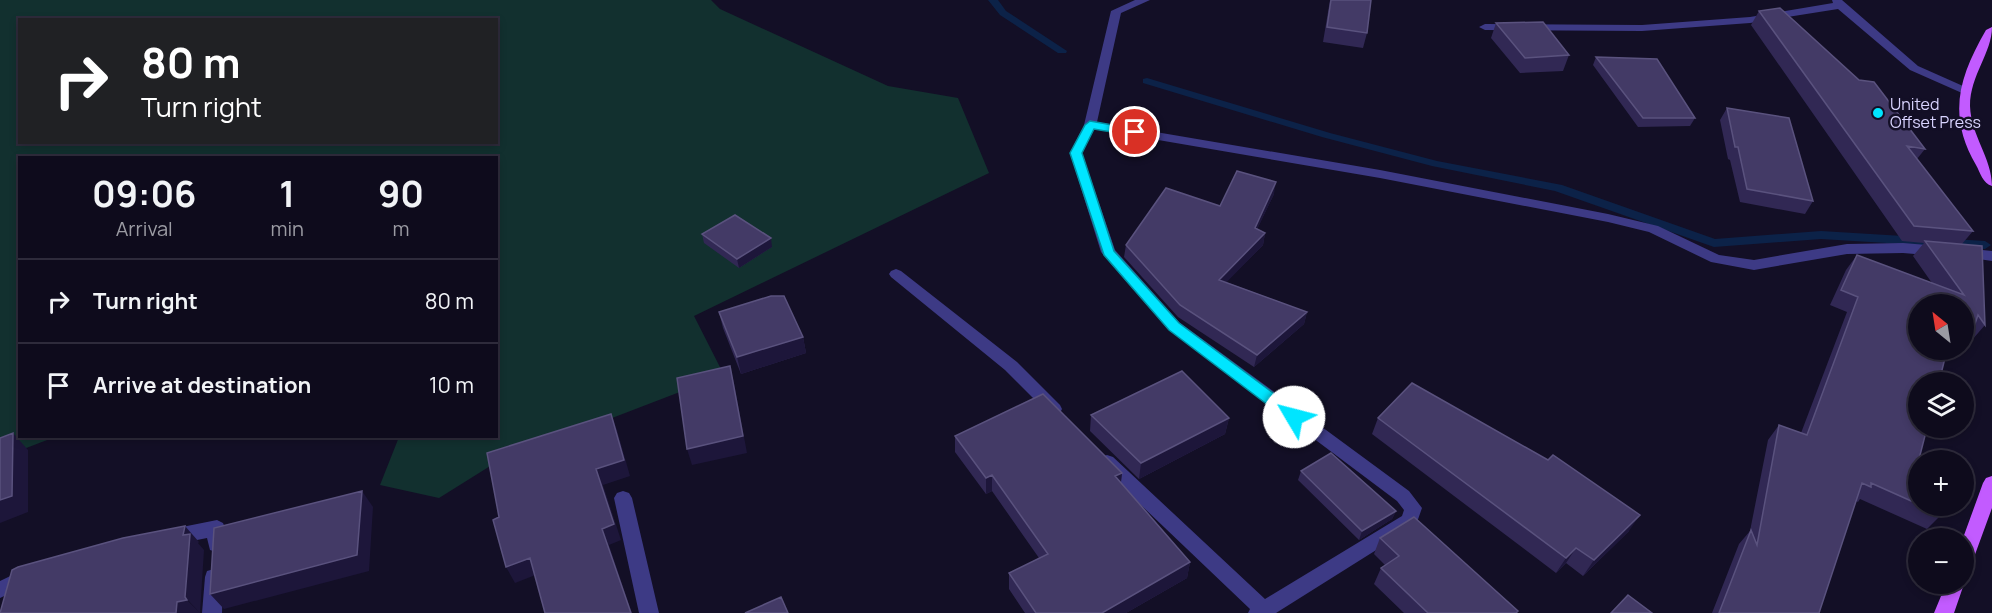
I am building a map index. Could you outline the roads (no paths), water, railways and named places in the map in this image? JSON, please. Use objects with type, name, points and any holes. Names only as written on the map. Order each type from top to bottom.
[{"type":"main road","points":[[1992,30],[1976,56],[1966,90],[1963,113],[1969,138],[1992,182]]},
{"type":"main road","points":[[1974,532],[1992,483]]},
{"type":"main road","points":[[1944,613],[1951,594]]},
{"type":"street","points":[[1095,450],[1263,612],[1410,520],[1413,508],[1403,496],[1174,326],[1108,252],[1076,153],[1090,125],[1116,11],[1145,0]]},
{"type":"street","points":[[1485,27],[1642,28],[1750,20],[1838,2],[1914,68],[1966,90]]},
{"type":"street","points":[[1090,125],[1380,174],[1608,218],[1653,229],[1716,259],[1755,265],[1847,249],[1903,248],[1992,256]]},
{"type":"street","points":[[896,274],[1011,366],[1070,425]]},
{"type":"street","points":[[622,498],[649,613]]},
{"type":"street","points":[[160,539],[217,528],[212,613]]},
{"type":"street","points":[[0,590],[38,570]]},
{"type":"waterway","points":[[993,0],[1003,13],[1062,51]]},
{"type":"waterway","points":[[1147,81],[1326,135],[1436,164],[1558,188],[1714,243],[1821,235],[1985,245]]},
{"type":"place","name":"United Offset Press","points":[[1878,113]]}]
